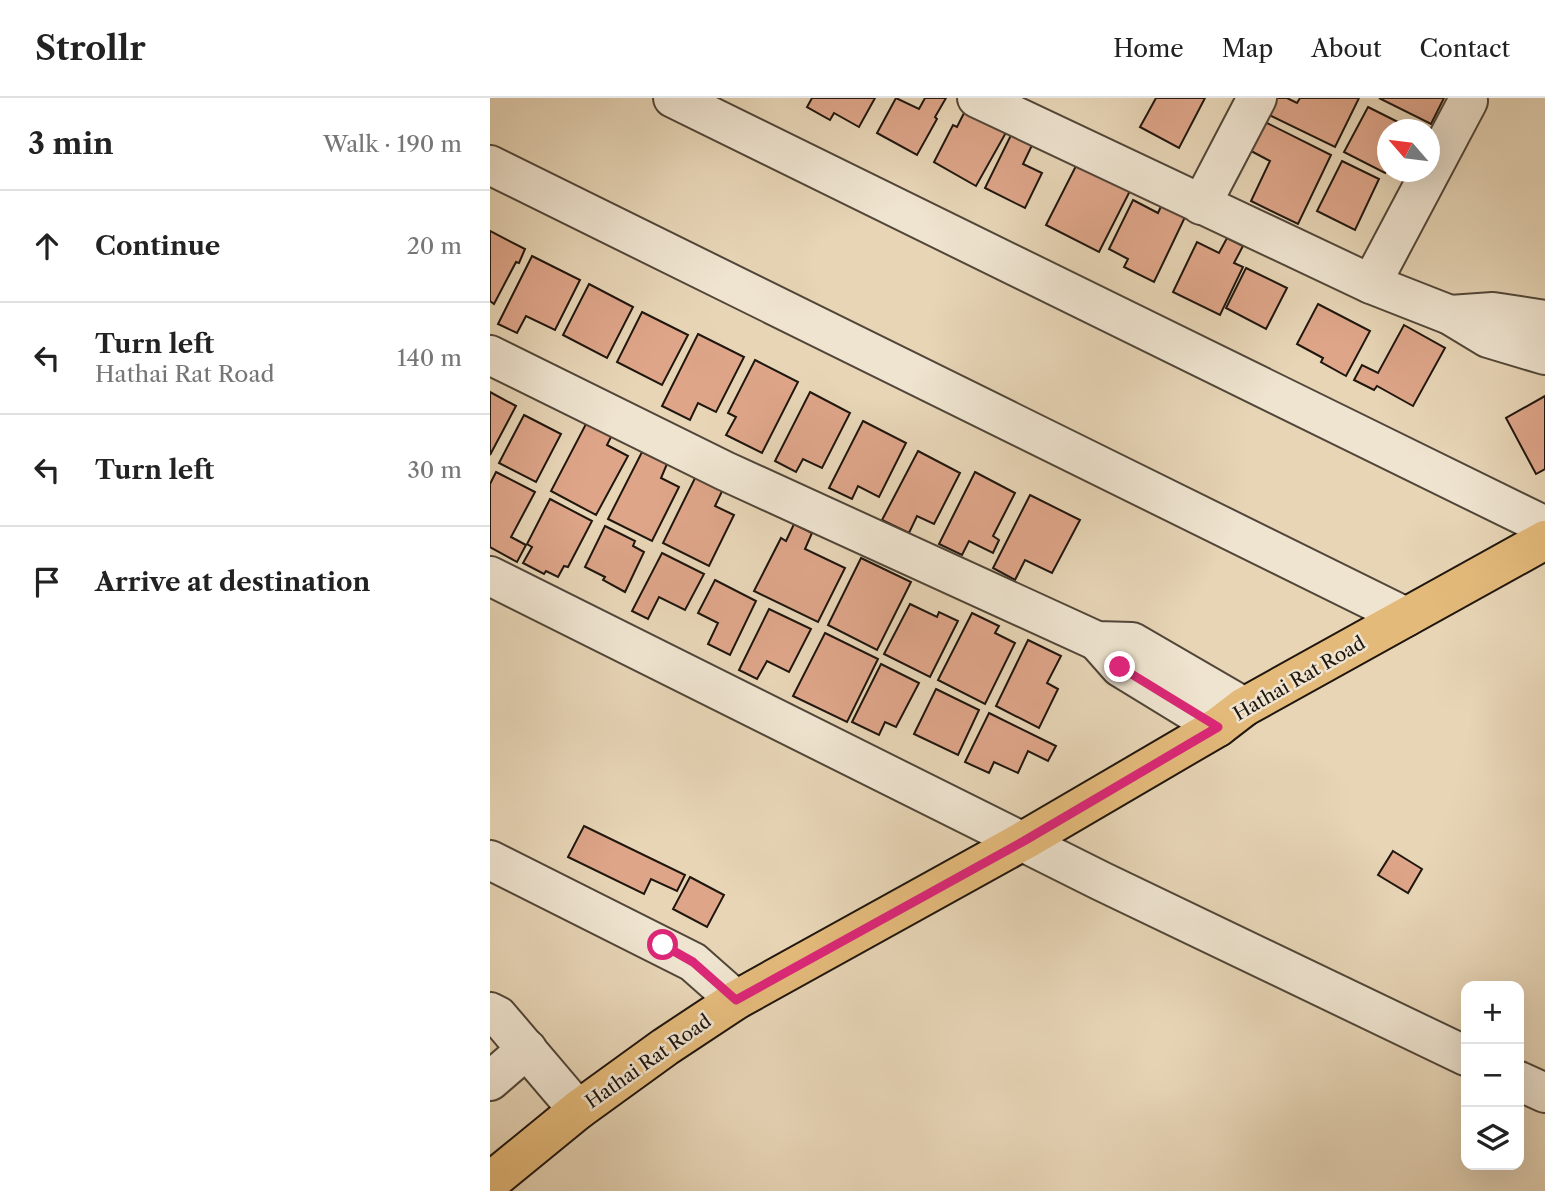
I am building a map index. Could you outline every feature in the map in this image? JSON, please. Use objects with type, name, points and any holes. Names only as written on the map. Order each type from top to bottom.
[{"type":"main road","name":"Hathai Rat Road","points":[[490,1182],[578,1110],[736,1000],[1024,841],[1231,717],[1545,540]]},
{"type":"street","points":[[673,98],[1545,526]]},
{"type":"street","points":[[977,98],[1028,108],[1201,205],[1371,284],[1450,315],[1488,338],[1545,355]]},
{"type":"street","points":[[1201,205],[1257,98]]},
{"type":"street","points":[[1371,284],[1468,101]]},
{"type":"street","points":[[490,165],[1406,617]]},
{"type":"street","points":[[1450,315],[1493,312],[1545,320]]},
{"type":"street","points":[[490,355],[725,471],[1097,641],[1120,667],[1231,717]]},
{"type":"street","points":[[490,576],[1114,887],[1461,1054]]},
{"type":"street","points":[[490,860],[683,956],[736,1000]]},
{"type":"street","points":[[490,1013],[498,1016],[578,1110]]},
{"type":"street","points":[[490,1081],[527,1049]]},
{"type":"street","points":[[1524,1083],[1545,1093]]},
{"type":"building","points":[[812,98],[875,98],[859,127],[834,113],[830,120],[807,107]]},
{"type":"building","points":[[896,98],[919,109],[925,98],[946,98],[917,155],[877,133]]},
{"type":"building","points":[[1156,98],[1205,98],[1179,148],[1140,127]]},
{"type":"building","points":[[1277,98],[1287,98],[1297,103],[1300,98],[1359,98],[1335,147],[1269,115]]},
{"type":"building","points":[[1379,98],[1444,98],[1434,119],[1421,119]]},
{"type":"building","points":[[967,107],[1008,129],[976,186],[934,162],[953,125],[957,127]]},
{"type":"building","points":[[1368,107],[1392,119],[1377,119],[1377,169],[1344,152]]},
{"type":"building","points":[[1265,122],[1331,155],[1298,224],[1251,201],[1270,161],[1251,151]]},
{"type":"building","points":[[1013,131],[1034,141],[1023,164],[1042,173],[1025,208],[985,188]]},
{"type":"building","points":[[1079,160],[1132,187],[1099,252],[1046,225]]},
{"type":"building","points":[[1342,161],[1377,178],[1355,230],[1317,211]]},
{"type":"building","points":[[1133,200],[1158,213],[1162,204],[1186,215],[1154,282],[1124,267],[1128,259],[1109,249]]},
{"type":"building","points":[[490,231],[525,249],[494,304],[490,301]]},
{"type":"building","points":[[1227,238],[1243,246],[1234,263],[1243,267],[1220,315],[1173,292],[1197,242],[1219,253]]},
{"type":"building","points":[[532,256],[580,280],[555,330],[526,316],[517,333],[498,324]]},
{"type":"building","points":[[1246,268],[1287,288],[1266,329],[1226,308]]},
{"type":"building","points":[[589,284],[633,307],[607,358],[563,335]]},
{"type":"building","points":[[1318,304],[1370,331],[1346,376],[1321,362],[1323,358],[1297,344]]},
{"type":"building","points":[[642,312],[688,335],[662,385],[617,362]]},
{"type":"building","points":[[1404,325],[1445,348],[1413,406],[1377,386],[1374,390],[1354,380],[1362,365],[1378,373]]},
{"type":"building","points":[[698,334],[744,357],[716,412],[698,403],[690,420],[662,406]]},
{"type":"building","points":[[755,360],[798,382],[762,453],[726,435],[736,417],[728,413]]},
{"type":"building","points":[[490,392],[516,406],[490,455]]},
{"type":"building","points":[[810,392],[850,413],[822,468],[803,459],[796,472],[775,461]]},
{"type":"building","points":[[1545,396],[1545,469],[1536,474],[1506,418]]},
{"type":"building","points":[[524,415],[561,434],[536,482],[499,463]]},
{"type":"building","points":[[863,421],[906,443],[879,497],[858,486],[852,499],[829,488]]},
{"type":"building","points":[[587,422],[612,435],[607,445],[628,456],[596,515],[551,491]]},
{"type":"building","points":[[918,451],[960,473],[934,524],[917,516],[909,533],[882,520]]},
{"type":"building","points":[[642,452],[667,464],[661,478],[679,487],[652,541],[608,519]]},
{"type":"building","points":[[496,472],[535,492],[511,537],[526,545],[517,562],[490,547],[490,484]]},
{"type":"building","points":[[698,472],[725,485],[715,506],[734,515],[709,566],[663,543]]},
{"type":"building","points":[[975,472],[1015,493],[993,536],[999,540],[993,553],[969,541],[962,555],[939,544]]},
{"type":"building","points":[[1030,495],[1080,520],[1052,573],[1025,560],[1015,580],[993,568]]},
{"type":"building","points":[[550,499],[592,521],[568,567],[564,566],[558,577],[546,571],[544,574],[523,563],[532,547],[527,544]]},
{"type":"building","points":[[794,524],[812,533],[805,549],[845,568],[818,622],[754,591],[781,538],[786,541]]},
{"type":"building","points":[[605,526],[635,541],[633,546],[644,552],[625,592],[603,580],[605,577],[585,567]]},
{"type":"building","points":[[662,553],[704,574],[685,610],[659,597],[648,619],[632,611]]},
{"type":"building","points":[[861,558],[911,582],[877,650],[828,625]]},
{"type":"building","points":[[715,580],[756,601],[730,655],[708,644],[718,623],[698,613]]},
{"type":"building","points":[[910,604],[937,617],[939,612],[958,621],[930,677],[884,654]]},
{"type":"building","points":[[769,609],[811,629],[789,672],[767,661],[757,679],[739,670]]},
{"type":"building","points":[[972,613],[999,626],[995,633],[1015,643],[985,704],[938,680]]},
{"type":"building","points":[[825,633],[878,659],[847,722],[793,696]]},
{"type":"building","points":[[1028,640],[1061,656],[1047,683],[1058,689],[1039,728],[996,706]]},
{"type":"building","points":[[881,664],[919,683],[896,727],[885,722],[879,735],[852,722]]},
{"type":"building","points":[[936,689],[979,710],[958,755],[914,734]]},
{"type":"building","points":[[989,713],[1056,746],[1048,761],[1028,751],[1018,773],[994,762],[989,773],[965,762]]},
{"type":"building","points":[[584,826],[685,875],[677,891],[651,879],[644,894],[568,857]]},
{"type":"building","points":[[1393,851],[1422,869],[1408,893],[1378,875]]},
{"type":"building","points":[[690,877],[724,895],[707,927],[673,909]]},
{"type":"route","points":[[663,945],[693,962],[736,1000],[1024,841],[1218,727],[1120,667]]}]
